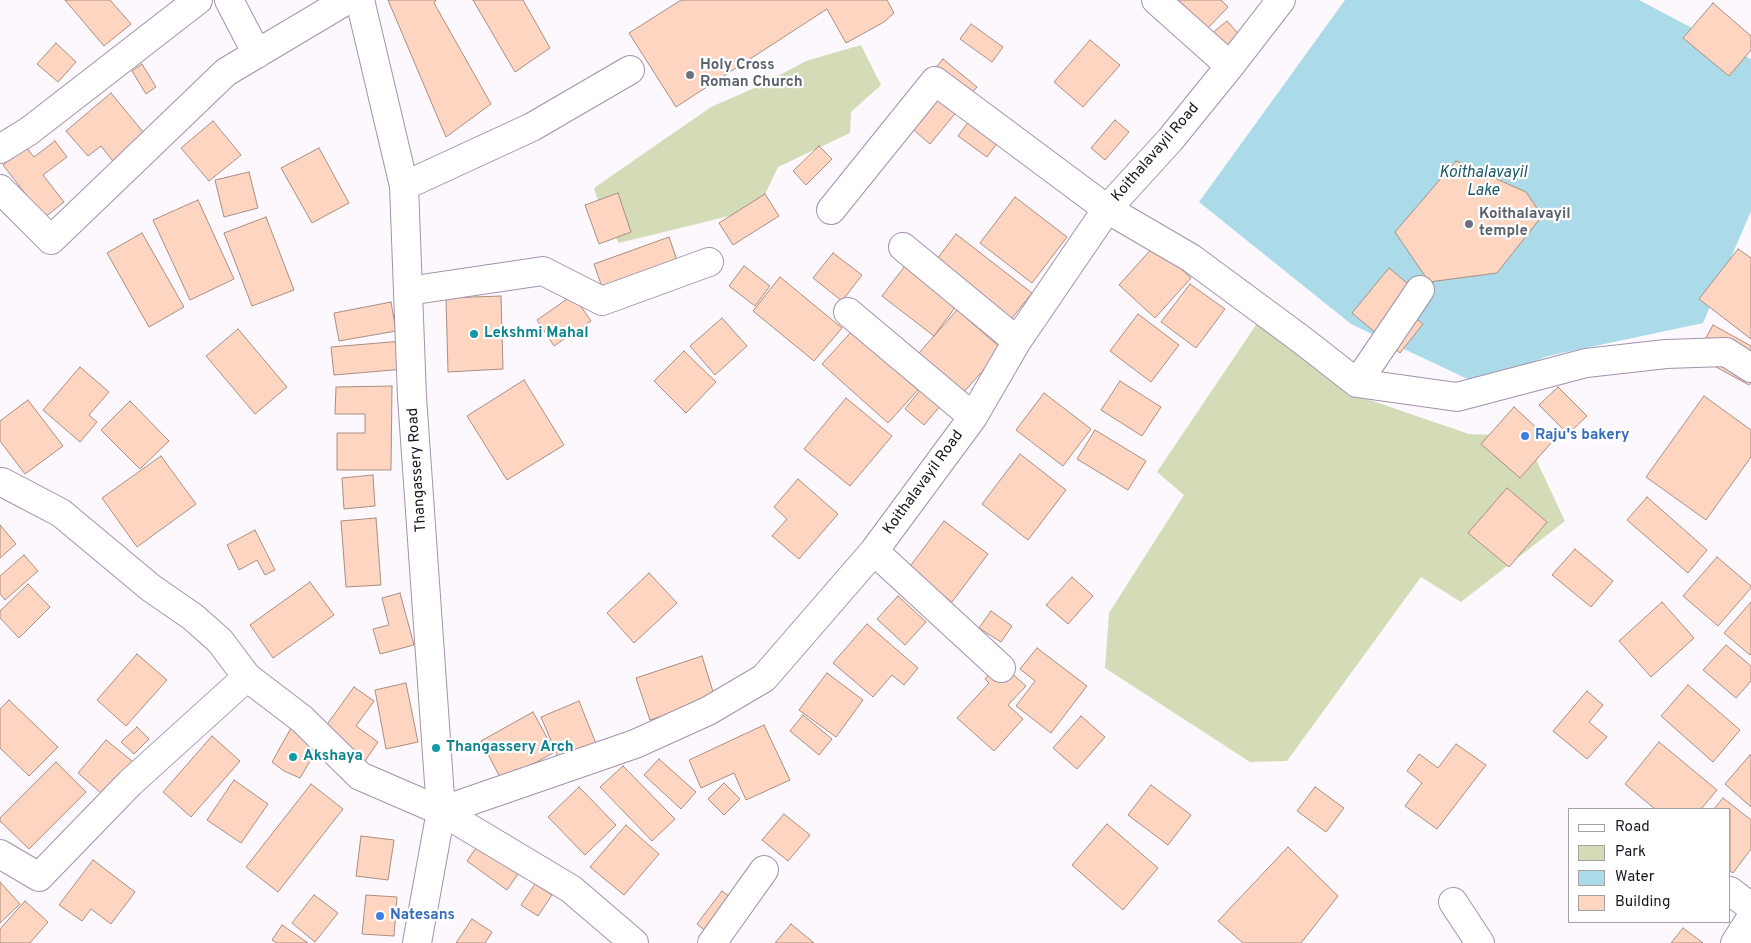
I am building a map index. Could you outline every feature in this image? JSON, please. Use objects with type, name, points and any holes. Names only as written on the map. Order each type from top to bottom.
[{"type":"street","points":[[0,149],[30,131],[198,0]]},
{"type":"street","points":[[229,0],[258,54]]},
{"type":"street","points":[[0,189],[51,240],[226,72],[347,0]]},
{"type":"street","name":"Thangassery Road","points":[[360,0],[404,186],[413,407],[441,811],[417,943]]},
{"type":"street","points":[[1156,0],[1230,66]]},
{"type":"street","name":"Koithalavayil Road","points":[[441,811],[635,744],[708,711],[764,678],[874,551],[973,417],[1017,342],[1107,209],[1170,140],[1281,0]]},
{"type":"street","points":[[404,186],[532,127],[630,70]]},
{"type":"street","points":[[831,210],[935,82],[1107,209],[1191,258],[1357,383],[1457,397],[1586,363],[1666,354],[1726,352],[1751,368]]},
{"type":"street","points":[[903,247],[1017,342]]},
{"type":"street","points":[[408,290],[543,271],[602,302],[709,262]]},
{"type":"street","points":[[1357,383],[1420,290]]},
{"type":"street","points":[[848,312],[973,417]]},
{"type":"street","points":[[0,483],[2,482],[61,513],[151,588],[193,617],[220,641],[246,677],[302,719],[360,776],[441,811],[571,889],[634,943]]},
{"type":"street","points":[[874,551],[1001,668]]},
{"type":"street","points":[[0,854],[39,877],[130,783],[246,677]]},
{"type":"street","points":[[712,943],[764,870]]},
{"type":"street","points":[[1731,892],[1751,907]]},
{"type":"street","points":[[1453,902],[1480,943]]},
{"type":"street","points":[[1735,943],[1751,918]]},
{"type":"green space","points":[[861,45],[881,85],[851,112],[850,133],[778,167],[758,209],[619,243],[603,216],[594,188],[711,107],[759,86],[806,61]]},
{"type":"green space","points":[[1258,322],[1358,396],[1469,434],[1525,436],[1565,521],[1461,602],[1421,577],[1287,761],[1250,762],[1105,668],[1109,613],[1184,495],[1157,472]]},
{"type":"water","name":"Koithalavayil Lake","points":[[1345,0],[1639,0],[1751,59],[1751,211],[1703,323],[1548,356],[1476,383],[1351,324],[1199,202]]},
{"type":"building","points":[[65,0],[110,0],[131,24],[104,46]]},
{"type":"building","points":[[388,0],[436,0],[434,3],[491,104],[446,137]]},
{"type":"building","points":[[473,0],[523,0],[550,48],[515,72]]},
{"type":"building","name":"Holy Cross Roman Church","points":[[681,0],[887,0],[894,13],[884,22],[846,43],[827,9],[676,107],[629,33]]},
{"type":"building","points":[[1175,0],[1221,0],[1228,7],[1207,29]]},
{"type":"building","points":[[1713,3],[1751,36],[1751,50],[1729,76],[1683,38]]},
{"type":"building","points":[[1227,21],[1244,40],[1228,53],[1211,34]]},
{"type":"building","points":[[971,24],[1003,47],[992,62],[960,39]]},
{"type":"building","points":[[1090,40],[1120,65],[1083,107],[1054,82]]},
{"type":"building","points":[[56,43],[76,62],[58,82],[37,64]]},
{"type":"building","points":[[943,59],[977,87],[930,144],[896,115]]},
{"type":"building","points":[[142,64],[156,87],[146,94],[132,71]]},
{"type":"building","points":[[111,93],[148,138],[116,165],[101,146],[88,156],[66,131]]},
{"type":"building","points":[[975,113],[1003,135],[987,157],[958,136]]},
{"type":"building","points":[[1115,120],[1129,132],[1105,160],[1091,148]]},
{"type":"building","points":[[213,121],[241,155],[209,181],[181,148]]},
{"type":"building","points":[[55,141],[67,157],[43,175],[64,202],[44,218],[3,165],[26,147],[34,157]]},
{"type":"building","points":[[819,146],[832,159],[806,185],[793,171]]},
{"type":"building","points":[[319,148],[349,203],[312,223],[281,168]]},
{"type":"building","name":"Koithalavayil temple","points":[[1456,161],[1526,192],[1542,216],[1497,273],[1429,282],[1395,232]]},
{"type":"building","points":[[249,172],[258,208],[224,217],[215,180]]},
{"type":"building","points":[[618,193],[631,232],[599,244],[585,205]]},
{"type":"building","points":[[765,194],[779,216],[733,245],[719,223]]},
{"type":"building","points":[[1015,197],[1067,237],[1032,283],[980,243]]},
{"type":"building","points":[[198,200],[234,279],[190,300],[153,220]]},
{"type":"building","points":[[266,217],[294,290],[252,306],[224,233]]},
{"type":"building","points":[[142,233],[184,307],[149,327],[107,253]]},
{"type":"building","points":[[956,234],[1032,293],[1009,322],[934,263]]},
{"type":"building","points":[[669,237],[679,266],[604,293],[594,264]]},
{"type":"building","points":[[1155,245],[1191,278],[1155,318],[1119,285]]},
{"type":"building","points":[[1738,249],[1751,258],[1751,339],[1699,299]]},
{"type":"building","points":[[833,253],[862,275],[842,301],[813,278]]},
{"type":"building","points":[[908,262],[959,302],[934,336],[882,296]]},
{"type":"building","points":[[744,266],[770,286],[755,306],[729,286]]},
{"type":"building","points":[[1389,268],[1414,289],[1400,306],[1423,324],[1400,353],[1352,313]]},
{"type":"building","points":[[780,277],[842,328],[814,361],[753,311]]},
{"type":"building","points":[[1190,284],[1225,309],[1196,348],[1161,322]]},
{"type":"building","points":[[573,295],[591,321],[554,346],[537,320]]},
{"type":"building","name":"Lekshmi Mahal","points":[[501,296],[503,369],[448,372],[446,298]]},
{"type":"building","points":[[391,302],[396,331],[339,341],[334,313]]},
{"type":"building","points":[[957,310],[1002,349],[963,393],[918,354]]},
{"type":"building","points":[[1138,314],[1179,345],[1151,382],[1110,351]]},
{"type":"building","points":[[722,318],[747,346],[715,375],[690,346]]},
{"type":"building","points":[[1713,325],[1751,346],[1751,382],[1749,385],[1696,356]]},
{"type":"building","points":[[238,329],[287,387],[255,414],[206,356]]},
{"type":"building","points":[[852,331],[918,390],[888,423],[822,364]]},
{"type":"building","points":[[403,341],[405,369],[334,375],[331,347]]},
{"type":"building","points":[[684,351],[716,382],[686,413],[654,381]]},
{"type":"building","points":[[80,367],[109,392],[89,415],[97,422],[80,442],[43,410]]},
{"type":"building","points":[[524,380],[564,445],[507,480],[467,416]]},
{"type":"building","points":[[1120,381],[1161,407],[1142,436],[1101,410]]},
{"type":"building","points":[[392,386],[391,470],[337,470],[337,433],[365,433],[365,414],[335,414],[336,387]]},
{"type":"building","points":[[1558,387],[1587,416],[1568,434],[1539,405]]},
{"type":"building","points":[[922,388],[942,404],[924,425],[905,409]]},
{"type":"building","points":[[1044,393],[1091,429],[1063,466],[1016,430]]},
{"type":"building","points":[[1704,396],[1751,430],[1751,457],[1706,520],[1646,477]]},
{"type":"building","points":[[846,398],[892,436],[850,486],[804,449]]},
{"type":"building","points":[[28,400],[63,446],[25,474],[0,441],[0,421]]},
{"type":"building","points":[[130,401],[169,441],[140,469],[101,430]]},
{"type":"building","points":[[1514,407],[1552,442],[1520,478],[1481,444]]},
{"type":"building","points":[[1095,430],[1146,461],[1128,490],[1077,459]]},
{"type":"building","points":[[1020,454],[1066,490],[1028,540],[982,504]]},
{"type":"building","points":[[161,456],[196,504],[137,547],[102,498]]},
{"type":"building","points":[[373,475],[375,506],[344,509],[342,478]]},
{"type":"building","points":[[798,479],[838,514],[799,559],[772,536],[787,519],[774,507]]},
{"type":"building","points":[[1507,488],[1547,522],[1509,567],[1468,533]]},
{"type":"building","points":[[1647,497],[1707,550],[1688,573],[1627,520]]},
{"type":"building","points":[[376,518],[381,585],[346,587],[341,521]]},
{"type":"building","points":[[944,521],[988,554],[952,602],[908,569]]},
{"type":"building","points":[[0,525],[16,544],[0,558]]},
{"type":"building","points":[[255,530],[275,570],[265,575],[257,560],[239,570],[227,545]]},
{"type":"building","points":[[1575,549],[1613,581],[1591,607],[1552,575]]},
{"type":"building","points":[[24,555],[38,571],[5,600],[0,594],[0,576]]},
{"type":"building","points":[[1717,557],[1751,586],[1718,626],[1683,596]]},
{"type":"building","points":[[649,573],[677,603],[634,643],[607,613]]},
{"type":"building","points":[[1072,577],[1093,596],[1068,624],[1046,605]]},
{"type":"building","points":[[310,582],[334,615],[273,658],[250,625]]},
{"type":"building","points":[[28,584],[50,607],[19,638],[0,618],[0,611]]},
{"type":"building","points":[[400,593],[414,645],[380,654],[373,629],[389,625],[382,598]]},
{"type":"building","points":[[898,596],[926,622],[905,645],[877,619]]},
{"type":"building","points":[[1662,602],[1694,638],[1651,677],[1619,641]]},
{"type":"building","points":[[1751,602],[1751,654],[1750,655],[1724,633]]},
{"type":"building","points":[[991,611],[1012,626],[1001,642],[979,628]]},
{"type":"building","points":[[867,624],[918,668],[904,685],[892,675],[873,697],[833,663]]},
{"type":"building","points":[[1726,645],[1751,666],[1751,681],[1736,698],[1703,670]]},
{"type":"building","points":[[1037,648],[1087,686],[1051,733],[1016,706],[1035,681],[1020,669]]},
{"type":"building","points":[[137,654],[167,680],[126,726],[97,700]]},
{"type":"building","points":[[702,656],[715,698],[650,720],[636,678]]},
{"type":"building","points":[[1000,663],[1026,686],[1008,705],[1023,719],[994,751],[957,718],[989,683],[985,679]]},
{"type":"building","points":[[827,673],[863,700],[836,737],[799,710]]},
{"type":"building","points":[[406,683],[418,742],[386,749],[375,690]]},
{"type":"building","points":[[1688,685],[1740,730],[1713,762],[1661,716]]},
{"type":"building","points":[[354,687],[374,701],[356,726],[378,742],[365,761],[323,730]]},
{"type":"building","points":[[1587,691],[1603,705],[1589,722],[1607,737],[1587,759],[1553,731]]},
{"type":"building","points":[[9,700],[58,747],[29,776],[0,748],[0,709]]},
{"type":"building","points":[[579,701],[597,746],[560,762],[541,717]]},
{"type":"building","points":[[533,712],[555,752],[502,781],[481,741]]},
{"type":"building","points":[[803,715],[832,739],[819,755],[790,731]]},
{"type":"building","points":[[1081,716],[1105,737],[1077,769],[1053,748]]},
{"type":"building","points":[[764,725],[790,780],[746,800],[734,773],[701,788],[689,760]]},
{"type":"building","points":[[137,727],[149,739],[134,754],[121,742]]},
{"type":"building","name":"Akshaya","points":[[291,728],[320,744],[300,778],[284,771],[272,762]]},
{"type":"building","points":[[212,736],[240,761],[191,817],[163,792]]},
{"type":"building","points":[[106,740],[137,765],[108,799],[78,773]]},
{"type":"building","points":[[1659,742],[1717,790],[1702,808],[1654,808],[1625,784]]},
{"type":"building","points":[[1456,744],[1486,765],[1437,829],[1405,806],[1422,783],[1407,771],[1419,754],[1438,768]]},
{"type":"building","points":[[1751,756],[1751,807],[1725,784]]},
{"type":"building","points":[[659,759],[696,792],[681,809],[644,775]]},
{"type":"building","points":[[56,762],[86,792],[29,849],[0,821],[0,818]]},
{"type":"building","points":[[623,766],[675,819],[652,841],[600,787]]},
{"type":"building","points":[[234,780],[268,804],[241,843],[207,820]]},
{"type":"building","points":[[724,783],[740,799],[724,815],[708,799]]},
{"type":"building","points":[[311,784],[343,809],[278,892],[246,867]]},
{"type":"building","points":[[1151,785],[1191,815],[1168,845],[1128,815]]},
{"type":"building","points":[[579,787],[616,825],[585,855],[548,817]]},
{"type":"building","points":[[1315,787],[1344,808],[1326,832],[1297,811]]},
{"type":"building","points":[[1723,798],[1751,820],[1751,849],[1733,873],[1731,872],[1731,808],[1715,808]]},
{"type":"building","points":[[784,814],[810,835],[788,861],[762,840]]},
{"type":"building","points":[[1107,824],[1158,868],[1123,910],[1072,865]]},
{"type":"building","points":[[626,825],[659,854],[624,895],[590,867]]},
{"type":"building","points":[[361,836],[394,840],[388,880],[356,876]]},
{"type":"building","points":[[478,845],[518,874],[507,890],[467,861]]},
{"type":"building","points":[[1288,847],[1338,896],[1301,943],[1243,943],[1218,921]]},
{"type":"building","points":[[93,860],[135,892],[111,924],[91,909],[82,921],[59,905]]},
{"type":"building","points":[[0,882],[20,904],[0,923]]},
{"type":"building","points":[[535,884],[552,895],[538,916],[521,905]]},
{"type":"building","points":[[722,891],[749,911],[721,943],[697,924]]},
{"type":"building","points":[[314,895],[338,913],[315,942],[292,923]]},
{"type":"building","name":"Natesans","points":[[366,895],[397,897],[394,936],[362,934]]},
{"type":"building","points":[[25,901],[48,922],[30,943],[0,943],[0,929]]},
{"type":"building","points":[[472,919],[492,932],[485,943],[456,943]]},
{"type":"building","points":[[791,924],[814,943],[775,943]]},
{"type":"building","points":[[282,925],[308,943],[277,943],[272,940]]},
{"type":"building","points":[[1683,928],[1703,943],[1671,943]]},
{"type":"place","name":"Holy Cross Roman Church","points":[[690,75]]},
{"type":"place","name":"Koithalavayil temple","points":[[1469,224]]},
{"type":"place","name":"Lekshmi Mahal","points":[[474,334]]},
{"type":"place","name":"Raju's bakery","points":[[1525,436]]},
{"type":"place","name":"Thangassery Arch","points":[[436,748]]},
{"type":"place","name":"Akshaya","points":[[293,757]]},
{"type":"place","name":"Natesans","points":[[380,916]]}]
